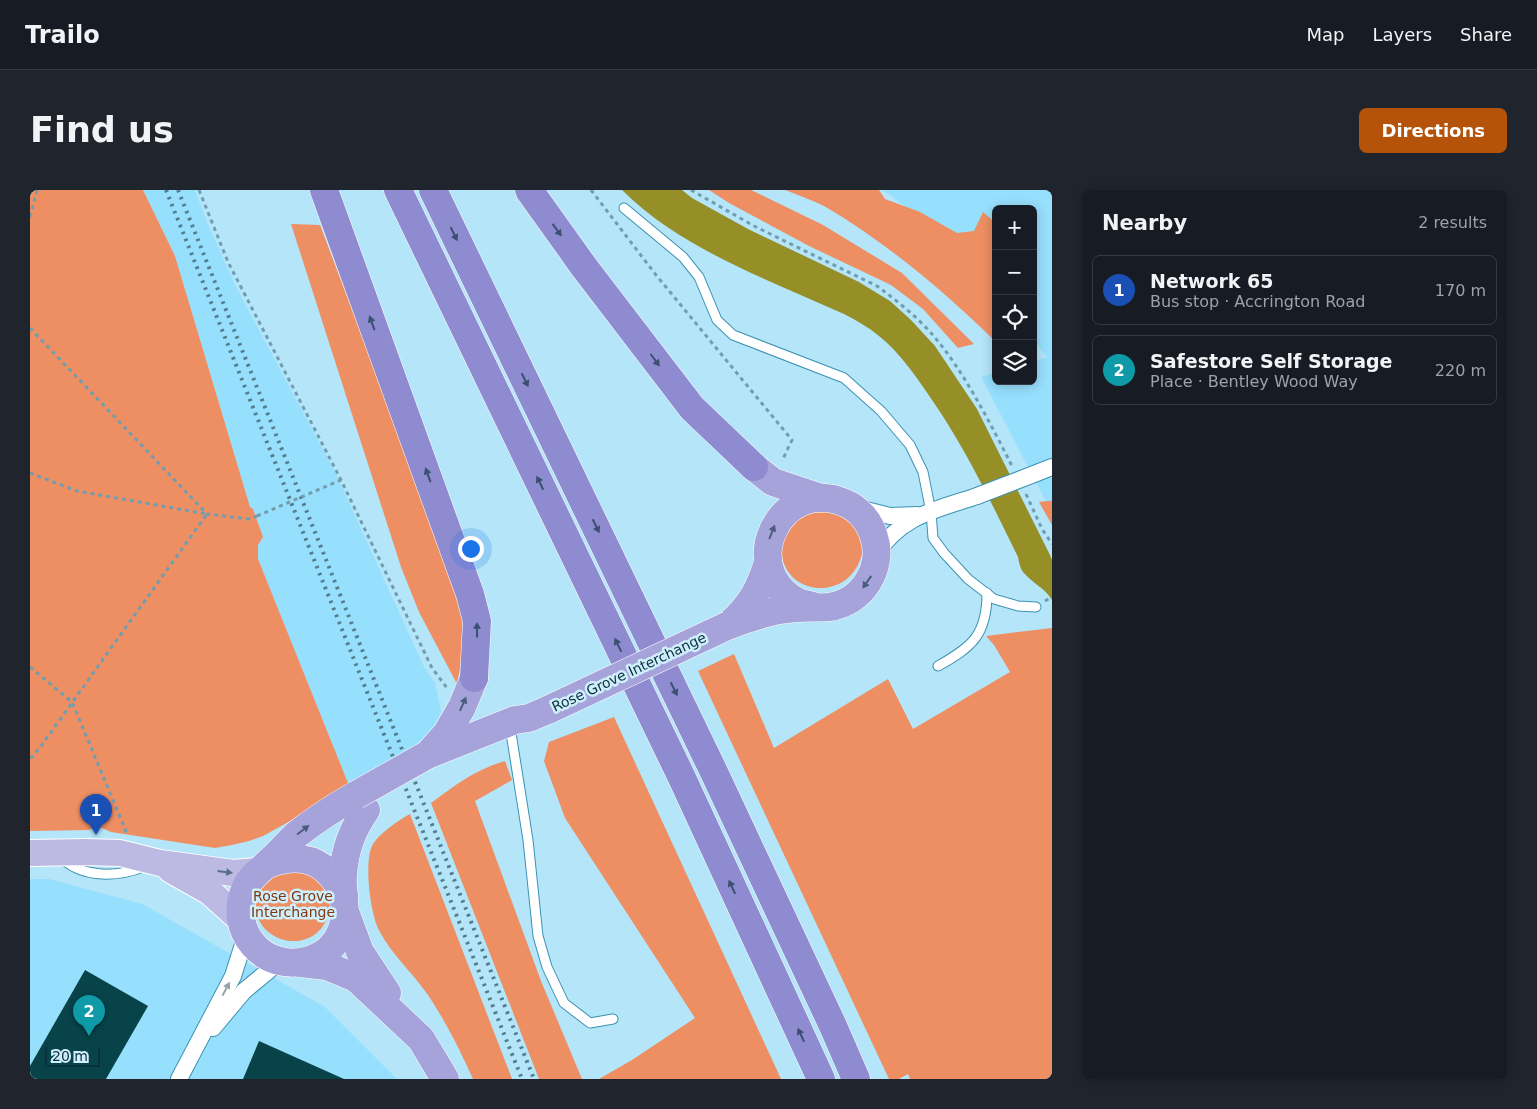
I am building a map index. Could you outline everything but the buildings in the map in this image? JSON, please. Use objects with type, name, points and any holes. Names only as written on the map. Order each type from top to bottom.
[{"type":"highway","points":[[324,190],[470,594],[477,621],[474,678],[462,707],[448,733],[422,764]]},
{"type":"highway","points":[[398,190],[682,778],[821,1079]]},
{"type":"highway","points":[[433,190],[712,768],[856,1079]]},
{"type":"highway","points":[[529,190],[584,267],[692,408],[754,467],[774,482],[821,498]]},
{"type":"highway","name":"Rose Grove Interchange","points":[[243,928],[240,902],[246,885],[296,836],[325,814],[361,802],[422,764],[524,721],[729,625],[794,607],[837,605],[856,595],[868,582],[872,574],[877,553],[876,542],[871,528],[862,515],[836,499],[821,498],[802,501],[786,511],[774,525],[768,543],[768,562],[762,581],[752,600],[729,625]]},
{"type":"highway","name":"Rose Grove Interchange","points":[[768,562],[774,578],[784,592],[799,602],[816,607]]},
{"type":"highway","name":"Rose Grove Interchange","points":[[290,962],[318,958],[332,947],[342,932],[345,905],[343,875],[349,841],[361,802]]},
{"type":"highway","points":[[263,867],[284,858],[296,857],[312,861],[326,869],[337,880],[360,952],[412,1029]]},
{"type":"highway","points":[[243,928],[254,947],[266,956],[290,962],[327,966],[356,978],[421,1039],[445,1079]]},
{"type":"main road","points":[[42,853],[120,853],[157,862],[233,873],[263,867]]},
{"type":"main road","points":[[157,862],[210,892],[243,928]]},
{"type":"street","points":[[877,553],[886,539],[895,530],[908,522],[977,496],[1027,484],[1052,467]]},
{"type":"street","points":[[850,506],[890,516],[907,517],[928,513]]},
{"type":"street","points":[[179,1079],[233,976],[243,928]]},
{"type":"street","points":[[195,1048],[244,991],[290,962]]},
{"type":"lane","points":[[624,208],[683,257],[699,277],[717,320],[733,335],[844,378],[881,411],[910,445],[923,472],[932,538],[968,579],[994,599],[1018,606],[1036,607]]},
{"type":"lane","points":[[938,666],[958,655],[977,638],[987,607],[987,593]]},
{"type":"lane","points":[[524,721],[528,840],[538,936],[547,967],[564,1003],[590,1023],[613,1019]]},
{"type":"lane","points":[[42,853],[98,875],[139,869],[157,862]]},
{"type":"path","points":[[30,218],[37,190]]},
{"type":"path","points":[[199,190],[228,262],[341,480],[432,668],[449,691]]},
{"type":"path","points":[[591,190],[656,275],[792,440],[782,462]]},
{"type":"path","points":[[691,190],[754,226],[877,286],[894,298],[932,334],[950,359],[987,418],[1012,467]]},
{"type":"path","points":[[30,328],[207,514]]},
{"type":"path","points":[[30,473],[77,491],[207,514],[248,519],[341,480]]},
{"type":"path","points":[[1027,484],[1042,529],[1052,544]]},
{"type":"path","points":[[30,759],[207,514]]},
{"type":"path","points":[[30,667],[72,702],[126,831],[120,853]]},
{"type":"shaded area","points":[[143,190],[195,190],[237,289],[336,474],[424,667],[435,683],[441,712],[433,728],[412,751],[350,788],[258,559],[258,545],[263,537],[253,509],[250,507],[175,256]]},
{"type":"shaded area","points":[[622,190],[682,190],[692,198],[748,229],[859,282],[890,301],[911,320],[935,346],[977,409],[1052,560],[1052,600],[1022,570],[1018,557],[998,516],[955,435],[913,373],[887,343],[871,330],[848,316],[756,275],[698,246],[645,211]]},
{"type":"shaded area","points":[[883,190],[1052,190],[1052,501],[1046,501],[981,377],[992,373],[992,385],[1037,385],[1037,360],[1047,357],[1037,344],[1037,205],[992,205],[992,288],[956,244]]},
{"type":"shaded area","points":[[30,879],[49,879],[142,904],[325,1007],[397,1079],[30,1079]]},
{"type":"green space","points":[[30,190],[143,190],[175,256],[250,507],[253,509],[263,537],[258,545],[258,559],[350,788],[263,836],[249,841],[215,848],[111,832],[97,826],[89,830],[30,831]]},
{"type":"green space","points":[[709,190],[751,190],[823,225],[902,273],[974,344],[958,348],[923,309],[891,285],[809,246],[729,203]]},
{"type":"green space","points":[[785,190],[879,190],[885,199],[920,212],[957,233],[974,231],[983,212],[992,220],[992,338],[956,304],[892,252],[847,220],[810,200]]},
{"type":"green space","points":[[291,224],[320,225],[439,540],[464,612],[464,647],[457,684],[419,612],[401,567]]},
{"type":"green space","points":[[1052,501],[1052,525],[1039,502]]},
{"type":"green space","points":[[812,508],[850,518],[863,544],[861,558],[853,573],[842,582],[830,587],[817,588],[804,585],[793,578],[785,567],[781,552],[782,537],[786,530]]},
{"type":"green space","points":[[1052,628],[1052,1079],[910,1079],[908,1074],[899,1079],[889,1079],[698,671],[734,654],[774,748],[888,679],[913,729],[1010,672],[994,645],[986,636]]},
{"type":"green space","points":[[614,717],[781,1079],[599,1079],[632,1060],[695,1018],[565,818],[544,761],[549,742]]},
{"type":"green space","points":[[505,761],[512,780],[475,801],[541,981],[582,1079],[539,1079],[431,803],[475,773]]},
{"type":"green space","points":[[410,814],[512,1079],[473,1079],[435,1005],[390,948],[376,924],[368,876],[368,864],[372,846],[384,832]]},
{"type":"green space","name":"Rose Grove Interchange","points":[[280,869],[316,874],[330,899],[330,912],[323,926],[314,935],[303,940],[280,939],[262,925],[257,914],[256,901],[262,883]]},
{"type":"railway","points":[[166,190],[522,1079]]},
{"type":"railway","points":[[178,190],[534,1079]]},
{"type":"place","name":"Network 65","points":[[96,835]]},
{"type":"place","name":"Safestore Self Storage","points":[[89,1036]]}]
